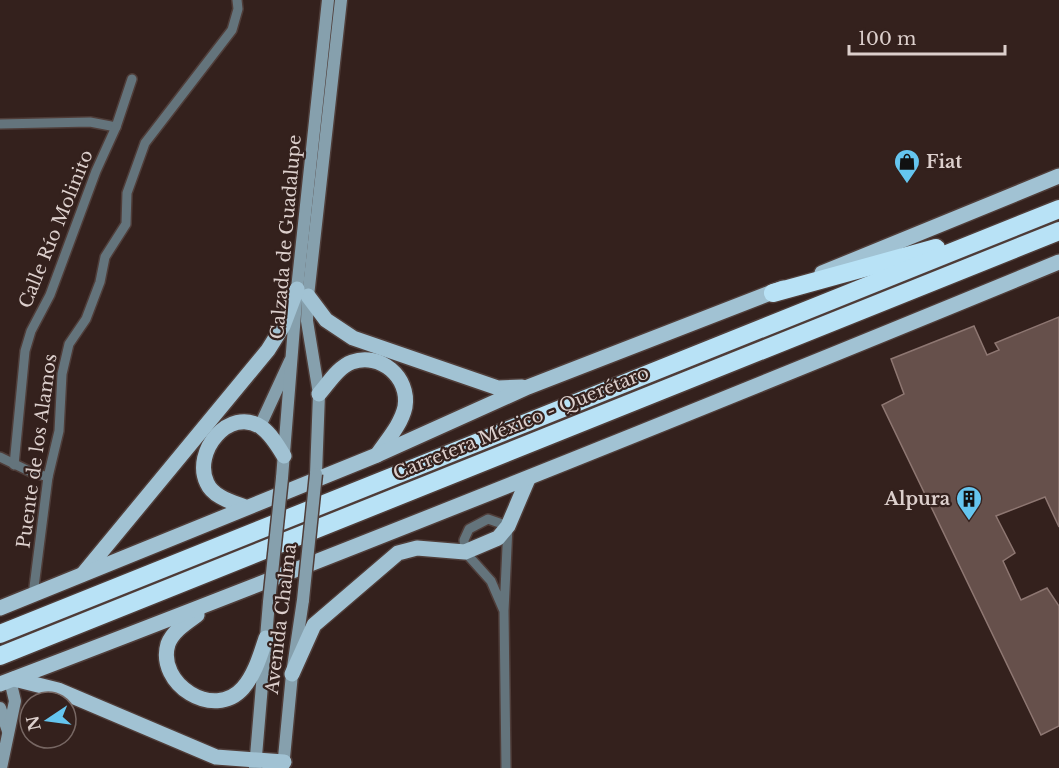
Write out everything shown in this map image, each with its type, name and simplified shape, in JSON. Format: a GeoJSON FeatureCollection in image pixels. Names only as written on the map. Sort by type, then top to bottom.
{"type":"FeatureCollection","features":[{"type":"Feature","properties":{"kind":"highway","name":"Carretera México - Querétaro"},"geometry":{"type":"LineString","coordinates":[[0,634],[1059,209]]}},
{"type":"Feature","properties":{"kind":"highway"},"geometry":{"type":"LineString","coordinates":[[773,292],[1019,225]]}},
{"type":"Feature","properties":{"kind":"highway","name":"Carretera México - Querétaro"},"geometry":{"type":"LineString","coordinates":[[0,656],[1059,231]]}},
{"type":"Feature","properties":{"kind":"main road","name":"Calzada de Guadalupe"},"geometry":{"type":"LineString","coordinates":[[316,474],[319,394],[302,292],[328,0]]}},
{"type":"Feature","properties":{"kind":"main road","name":"Calzada de Guadalupe"},"geometry":{"type":"LineString","coordinates":[[282,478],[294,352],[341,0]]}},
{"type":"Feature","properties":{"kind":"main road"},"geometry":{"type":"LineString","coordinates":[[0,609],[377,455],[528,387],[773,292],[1059,176]]}},
{"type":"Feature","properties":{"kind":"main road"},"geometry":{"type":"LineString","coordinates":[[8,681],[214,603],[528,478],[1059,262]]}},
{"type":"Feature","properties":{"kind":"main road"},"geometry":{"type":"LineString","coordinates":[[82,574],[268,350],[302,292],[326,320],[353,338],[498,388],[528,387]]}},
{"type":"Feature","properties":{"kind":"main road"},"geometry":{"type":"LineString","coordinates":[[260,426],[294,352]]}},
{"type":"Feature","properties":{"kind":"main road"},"geometry":{"type":"LineString","coordinates":[[319,394],[340,369],[350,362],[375,360],[393,371],[404,391],[405,406],[399,423],[377,455]]}},
{"type":"Feature","properties":{"kind":"main road"},"geometry":{"type":"LineString","coordinates":[[245,507],[220,496],[207,484],[203,462],[210,442],[225,427],[244,421],[260,426],[275,440],[284,456]]}},
{"type":"Feature","properties":{"kind":"main road","name":"Avenida Chalma"},"geometry":{"type":"LineString","coordinates":[[284,765],[292,674],[303,600],[316,474]]}},
{"type":"Feature","properties":{"kind":"main road","name":"Avenida Chalma"},"geometry":{"type":"LineString","coordinates":[[255,763],[282,478]]}},
{"type":"Feature","properties":{"kind":"main road"},"geometry":{"type":"LineString","coordinates":[[292,674],[315,625],[398,553],[417,548],[465,552],[498,538],[508,526],[528,478]]}},
{"type":"Feature","properties":{"kind":"main road"},"geometry":{"type":"LineString","coordinates":[[214,603],[178,629],[169,643],[166,658],[171,673],[182,688],[196,697],[211,702],[241,690],[252,676],[266,638]]}},
{"type":"Feature","properties":{"kind":"main road"},"geometry":{"type":"LineString","coordinates":[[1,768],[15,701],[8,681]]}},
{"type":"Feature","properties":{"kind":"main road"},"geometry":{"type":"LineString","coordinates":[[8,681],[58,690],[216,757],[284,765]]}},
{"type":"Feature","properties":{"kind":"main road"},"geometry":{"type":"LineString","coordinates":[[0,708],[8,731]]}},
{"type":"Feature","properties":{"kind":"street","name":"Puente de los Alamos"},"geometry":{"type":"LineString","coordinates":[[33,595],[48,477],[59,431],[62,374],[69,344],[86,319],[100,282],[105,257],[126,224],[127,193],[144,143],[232,30],[238,9],[237,0]]}},
{"type":"Feature","properties":{"kind":"street","name":"Calle Río Molinito"},"geometry":{"type":"LineString","coordinates":[[14,465],[25,351],[31,331],[50,295],[96,171],[116,127],[132,79]]}},
{"type":"Feature","properties":{"kind":"street"},"geometry":{"type":"LineString","coordinates":[[0,124],[90,122],[116,127]]}},
{"type":"Feature","properties":{"kind":"street"},"geometry":{"type":"LineString","coordinates":[[0,457],[14,465],[48,477]]}},
{"type":"Feature","properties":{"kind":"street"},"geometry":{"type":"LineString","coordinates":[[504,611],[491,581],[465,552],[464,540],[469,529],[488,519],[508,526],[504,611],[506,768]]}},
{"type":"Feature","properties":{"kind":"building","name":"Alpura"},"geometry":{"type":"Polygon","coordinates":[[[1059,317],[1059,527],[1045,497],[996,516],[1015,553],[1003,561],[1021,600],[1047,588],[1059,606],[1059,726],[1041,735],[882,405],[904,394],[891,359],[974,326],[987,355],[999,350],[995,343],[1059,317]]]}},
{"type":"Feature","properties":{"kind":"place","name":"Fiat"},"geometry":{"type":"Point","coordinates":[907,185]}},
{"type":"Feature","properties":{"kind":"place","name":"Alpura"},"geometry":{"type":"Point","coordinates":[969,522]}}]}
